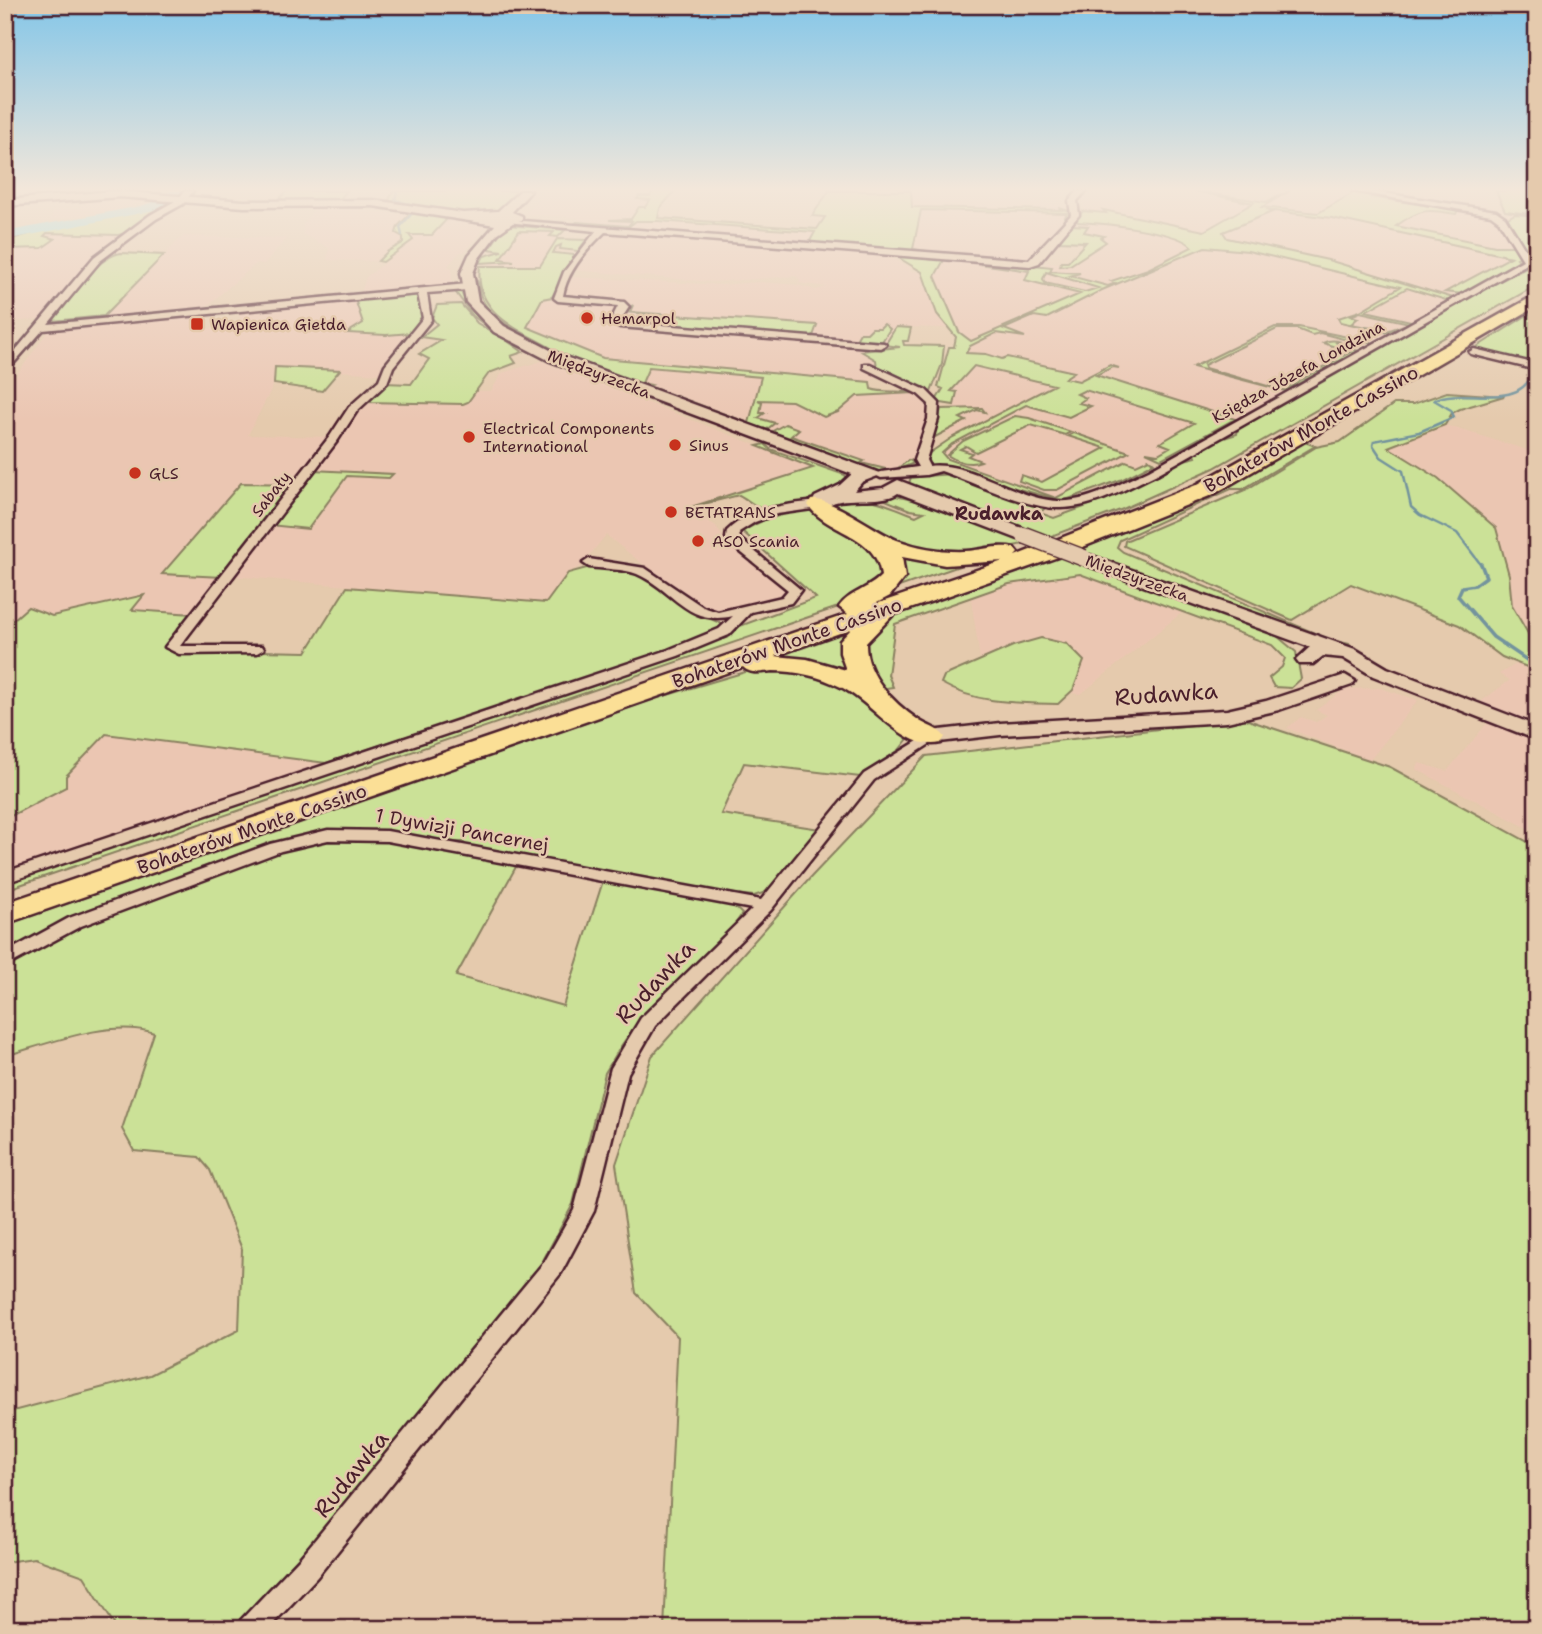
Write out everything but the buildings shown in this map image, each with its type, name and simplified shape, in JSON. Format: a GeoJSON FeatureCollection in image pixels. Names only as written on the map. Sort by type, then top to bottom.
{"type":"FeatureCollection","features":[{"type":"Feature","properties":{"kind":"highway","name":"Bohaterów Monte Cassino"},"geometry":{"type":"LineString","coordinates":[[5,901],[820,622],[1144,507],[1229,467],[1537,290]]}},
{"type":"Feature","properties":{"kind":"highway","name":"Bohaterów Monte Cassino"},"geometry":{"type":"LineString","coordinates":[[5,914],[1101,534],[1204,490],[1537,299]]}},
{"type":"Feature","properties":{"kind":"highway"},"geometry":{"type":"LineString","coordinates":[[820,622],[881,591],[893,577],[891,558],[868,536],[821,502]]}},
{"type":"Feature","properties":{"kind":"highway"},"geometry":{"type":"LineString","coordinates":[[868,536],[915,555],[945,559],[989,556],[1054,541]]}},
{"type":"Feature","properties":{"kind":"highway"},"geometry":{"type":"LineString","coordinates":[[907,602],[866,626],[851,647],[855,667],[884,702],[915,732],[931,737]]}},
{"type":"Feature","properties":{"kind":"highway"},"geometry":{"type":"LineString","coordinates":[[666,685],[751,666],[795,664],[846,677],[884,702]]}},
{"type":"Feature","properties":{"kind":"main road"},"geometry":{"type":"LineString","coordinates":[[467,287],[470,267]]}},
{"type":"Feature","properties":{"kind":"main road","name":"Międzyrzecka"},"geometry":{"type":"LineString","coordinates":[[467,287],[470,298],[482,314],[523,344],[810,455],[864,481],[894,487],[1356,656],[1355,675]]}},
{"type":"Feature","properties":{"kind":"main road"},"geometry":{"type":"LineString","coordinates":[[821,502],[864,481],[894,487]]}},
{"type":"Feature","properties":{"kind":"main road","name":"Międzyrzecka"},"geometry":{"type":"LineString","coordinates":[[1255,621],[1300,647],[1307,663]]}},
{"type":"Feature","properties":{"kind":"main road"},"geometry":{"type":"LineString","coordinates":[[1339,651],[1318,651],[1307,663],[1324,677],[1355,675],[1448,698],[1537,734]]}},
{"type":"Feature","properties":{"kind":"main road","name":"Rudawka"},"geometry":{"type":"LineString","coordinates":[[1286,701],[1307,683],[1311,674],[1307,663]]}},
{"type":"Feature","properties":{"kind":"main road","name":"Rudawka"},"geometry":{"type":"LineString","coordinates":[[931,737],[1000,729],[1215,718],[1261,709],[1355,675]]}},
{"type":"Feature","properties":{"kind":"street"},"geometry":{"type":"LineString","coordinates":[[5,370],[90,267]]}},
{"type":"Feature","properties":{"kind":"street"},"geometry":{"type":"LineString","coordinates":[[571,267],[558,298],[621,304],[624,307],[615,322],[622,325],[881,345]]}},
{"type":"Feature","properties":{"kind":"street","name":"Księdza Józefa Londzina"},"geometry":{"type":"LineString","coordinates":[[864,481],[925,470],[969,477],[1046,503],[1067,505],[1098,496],[1160,468],[1517,267]]}},
{"type":"Feature","properties":{"kind":"street"},"geometry":{"type":"LineString","coordinates":[[41,327],[467,287]]}},
{"type":"Feature","properties":{"kind":"street","name":"Sabały"},"geometry":{"type":"LineString","coordinates":[[257,649],[179,650],[172,647],[334,438],[353,408],[373,394],[387,375],[388,367],[428,318],[422,291]]}},
{"type":"Feature","properties":{"kind":"street"},"geometry":{"type":"LineString","coordinates":[[1474,352],[1537,367]]}},
{"type":"Feature","properties":{"kind":"street"},"geometry":{"type":"LineString","coordinates":[[867,366],[922,392],[934,403],[933,419],[920,460],[925,470]]}},
{"type":"Feature","properties":{"kind":"street","name":"Księdza Józefa Londzina"},"geometry":{"type":"LineString","coordinates":[[894,487],[903,477],[925,470]]}},
{"type":"Feature","properties":{"kind":"street"},"geometry":{"type":"LineString","coordinates":[[589,563],[641,571],[710,615],[745,612],[786,600],[795,590],[736,542],[732,538],[733,531],[757,519],[821,502]]}},
{"type":"Feature","properties":{"kind":"street"},"geometry":{"type":"LineString","coordinates":[[5,878],[673,653],[724,632],[745,612]]}},
{"type":"Feature","properties":{"kind":"street","name":"Rudawka"},"geometry":{"type":"LineString","coordinates":[[250,1629],[308,1568],[554,1267],[584,1211],[613,1089],[625,1055],[648,1022],[765,906],[869,778],[931,737]]}},
{"type":"Feature","properties":{"kind":"street","name":"1 Dywizji Pancernej"},"geometry":{"type":"LineString","coordinates":[[5,961],[75,922],[276,847],[328,835],[387,836],[765,906]]}},
{"type":"Feature","properties":{"kind":"shaded area"},"geometry":{"type":"Polygon","coordinates":[[[5,267],[83,267],[39,319],[5,323],[5,267]]]}},
{"type":"Feature","properties":{"kind":"shaded area"},"geometry":{"type":"Polygon","coordinates":[[[152,267],[252,267],[207,306],[104,316],[152,267]]]}},
{"type":"Feature","properties":{"kind":"shaded area"},"geometry":{"type":"Polygon","coordinates":[[[379,267],[452,268],[452,283],[361,293],[366,277],[379,267]]]}},
{"type":"Feature","properties":{"kind":"shaded area"},"geometry":{"type":"Polygon","coordinates":[[[575,267],[910,267],[911,271],[922,272],[937,314],[947,328],[899,327],[892,344],[629,324],[620,321],[631,303],[561,295],[571,277],[722,285],[759,282],[797,285],[816,290],[826,287],[798,283],[800,280],[796,276],[712,282],[573,270],[575,267]]]}},
{"type":"Feature","properties":{"kind":"shaded area"},"geometry":{"type":"Polygon","coordinates":[[[936,267],[1500,267],[1447,296],[1453,298],[1371,343],[1351,341],[1341,347],[1358,351],[1235,419],[1086,377],[1079,381],[959,355],[964,344],[935,276],[936,267]]]}},
{"type":"Feature","properties":{"kind":"shaded area"},"geometry":{"type":"Polygon","coordinates":[[[355,299],[363,323],[348,333],[411,333],[384,367],[383,374],[275,367],[274,384],[248,435],[333,437],[295,484],[241,483],[163,574],[217,577],[188,613],[131,610],[142,595],[52,616],[28,607],[5,627],[5,391],[49,330],[193,314],[197,330],[244,324],[236,310],[355,299]]]}},
{"type":"Feature","properties":{"kind":"shaded area"},"geometry":{"type":"Polygon","coordinates":[[[542,299],[617,307],[608,321],[610,325],[890,347],[879,373],[870,382],[603,358],[527,327],[542,299]]]}},
{"type":"Feature","properties":{"kind":"shaded area"},"geometry":{"type":"Polygon","coordinates":[[[542,361],[814,468],[689,509],[716,526],[726,543],[786,587],[788,590],[785,596],[712,614],[668,584],[606,535],[580,567],[568,573],[546,603],[232,576],[269,525],[308,529],[347,476],[389,478],[392,475],[312,470],[367,402],[463,404],[476,391],[491,391],[502,373],[542,361]]]}},
{"type":"Feature","properties":{"kind":"shaded area"},"geometry":{"type":"Polygon","coordinates":[[[974,366],[1055,385],[1059,382],[1204,426],[1154,457],[1060,501],[928,454],[953,437],[944,432],[953,412],[957,393],[951,391],[974,366]]]}},
{"type":"Feature","properties":{"kind":"shaded area"},"geometry":{"type":"Polygon","coordinates":[[[649,367],[762,377],[756,399],[792,401],[824,417],[838,412],[857,396],[914,393],[930,409],[914,455],[904,467],[894,471],[877,470],[642,383],[649,367]]]}},
{"type":"Feature","properties":{"kind":"shaded area"},"geometry":{"type":"Polygon","coordinates":[[[1445,425],[1537,453],[1537,649],[1512,606],[1509,575],[1387,447],[1445,425]]]}},
{"type":"Feature","properties":{"kind":"shaded area"},"geometry":{"type":"Polygon","coordinates":[[[1080,574],[1185,610],[1081,694],[984,686],[971,598],[1009,584],[1080,574]]]}},
{"type":"Feature","properties":{"kind":"shaded area"},"geometry":{"type":"Polygon","coordinates":[[[1518,663],[1537,671],[1537,726],[1479,703],[1510,680],[1499,674],[1518,663]]]}},
{"type":"Feature","properties":{"kind":"shaded area"},"geometry":{"type":"Polygon","coordinates":[[[1380,688],[1418,700],[1370,760],[1287,728],[1301,717],[1316,722],[1327,715],[1316,710],[1345,689],[1380,688]]]}},
{"type":"Feature","properties":{"kind":"shaded area"},"geometry":{"type":"Polygon","coordinates":[[[1489,721],[1537,741],[1537,833],[1416,769],[1419,763],[1447,771],[1489,721]]]}},
{"type":"Feature","properties":{"kind":"shaded area"},"geometry":{"type":"Polygon","coordinates":[[[106,734],[326,763],[5,871],[5,819],[65,787],[66,776],[106,734]]]}},
{"type":"Feature","properties":{"kind":"green space"},"geometry":{"type":"Polygon","coordinates":[[[96,267],[152,267],[104,316],[53,321],[75,292],[96,267]]]}},
{"type":"Feature","properties":{"kind":"green space"},"geometry":{"type":"Polygon","coordinates":[[[480,267],[568,267],[552,297],[542,299],[527,327],[603,358],[870,382],[871,389],[877,391],[913,393],[857,396],[838,412],[824,417],[792,401],[758,400],[762,402],[760,413],[765,413],[758,418],[775,423],[766,430],[654,388],[749,423],[761,377],[649,367],[642,383],[651,385],[645,387],[549,350],[514,332],[485,305],[477,280],[484,297],[480,284],[480,267]],[[494,312],[508,326],[520,334],[559,353],[518,330],[494,312]]]}},
{"type":"Feature","properties":{"kind":"green space"},"geometry":{"type":"Polygon","coordinates":[[[914,267],[940,267],[935,276],[959,332],[971,341],[1080,294],[1025,280],[1029,271],[1003,267],[1052,267],[1050,271],[1080,273],[1070,276],[1108,286],[1116,283],[1111,281],[1156,267],[1102,290],[1047,318],[1034,316],[1004,329],[1025,337],[996,333],[970,346],[966,353],[986,354],[1002,359],[1007,357],[1074,372],[1065,378],[1079,381],[1110,365],[1119,368],[1113,367],[1096,375],[1235,419],[1161,459],[1146,452],[1158,454],[1170,447],[1160,443],[1194,423],[1085,390],[1077,394],[1086,398],[1079,403],[1091,406],[1069,417],[1026,405],[952,444],[942,453],[947,459],[1056,498],[1126,461],[1136,465],[1149,459],[1154,463],[1123,479],[1063,501],[928,464],[928,454],[953,437],[1054,385],[974,366],[951,391],[957,392],[954,405],[935,402],[943,389],[938,387],[949,347],[954,347],[956,337],[937,314],[922,272],[914,267]],[[1046,272],[1043,279],[1045,283],[1085,292],[1098,288],[1046,272]]]}},
{"type":"Feature","properties":{"kind":"green space"},"geometry":{"type":"Polygon","coordinates":[[[1317,267],[1352,267],[1453,298],[1449,301],[1407,288],[1366,311],[1411,321],[1409,323],[1360,312],[1351,316],[1358,318],[1351,324],[1387,331],[1404,325],[1389,333],[1340,322],[1338,318],[1360,311],[1400,287],[1317,267]]]}},
{"type":"Feature","properties":{"kind":"green space"},"geometry":{"type":"Polygon","coordinates":[[[1492,267],[1511,267],[1463,294],[1445,292],[1492,267]]]}},
{"type":"Feature","properties":{"kind":"green space"},"geometry":{"type":"Polygon","coordinates":[[[1528,267],[1537,267],[1537,285],[1214,468],[1123,509],[1046,538],[908,487],[911,477],[953,474],[1046,507],[1040,513],[1054,518],[1095,503],[1180,461],[1196,457],[1194,452],[1214,441],[1237,434],[1238,428],[1246,421],[1465,298],[1528,267]]]}},
{"type":"Feature","properties":{"kind":"green space"},"geometry":{"type":"Polygon","coordinates":[[[454,290],[461,292],[468,306],[486,324],[537,355],[506,340],[523,352],[511,356],[516,363],[489,373],[468,402],[463,404],[367,402],[384,383],[411,384],[429,359],[419,354],[442,340],[421,337],[437,324],[432,318],[437,305],[461,304],[477,323],[504,339],[473,316],[454,290]]]}},
{"type":"Feature","properties":{"kind":"green space"},"geometry":{"type":"Polygon","coordinates":[[[418,295],[423,314],[411,333],[347,333],[363,323],[355,299],[418,295]]]}},
{"type":"Feature","properties":{"kind":"green space"},"geometry":{"type":"Polygon","coordinates":[[[633,305],[630,312],[817,325],[813,336],[856,340],[860,333],[867,333],[884,324],[890,329],[881,343],[629,324],[619,321],[624,314],[622,321],[650,325],[658,315],[624,312],[633,305]]]}},
{"type":"Feature","properties":{"kind":"green space"},"geometry":{"type":"Polygon","coordinates":[[[1537,309],[1537,366],[1472,350],[1537,309]]]}},
{"type":"Feature","properties":{"kind":"green space"},"geometry":{"type":"Polygon","coordinates":[[[896,327],[911,328],[908,341],[903,341],[904,345],[944,346],[942,364],[931,392],[877,368],[876,360],[861,351],[900,347],[885,345],[896,327]]]}},
{"type":"Feature","properties":{"kind":"green space"},"geometry":{"type":"Polygon","coordinates":[[[1275,327],[1299,327],[1372,342],[1351,341],[1320,333],[1312,335],[1297,329],[1277,329],[1204,365],[1205,368],[1282,390],[1336,360],[1332,358],[1351,352],[1323,343],[1339,341],[1341,342],[1335,342],[1358,351],[1285,391],[1193,367],[1275,327]]]}},
{"type":"Feature","properties":{"kind":"green space"},"geometry":{"type":"Polygon","coordinates":[[[275,367],[340,370],[322,391],[274,384],[275,367]]]}},
{"type":"Feature","properties":{"kind":"green space"},"geometry":{"type":"Polygon","coordinates":[[[1447,392],[1504,396],[1460,409],[1452,413],[1445,425],[1388,447],[1438,478],[1496,528],[1509,575],[1512,606],[1537,649],[1537,671],[1502,657],[1459,625],[1351,584],[1292,620],[1124,546],[1125,541],[1247,489],[1316,447],[1340,442],[1394,404],[1413,404],[1447,392]]]}},
{"type":"Feature","properties":{"kind":"green space"},"geometry":{"type":"Polygon","coordinates":[[[982,408],[985,412],[977,410],[960,418],[966,421],[933,438],[941,409],[982,408]]]}},
{"type":"Feature","properties":{"kind":"green space"},"geometry":{"type":"Polygon","coordinates":[[[1015,416],[1071,432],[1065,435],[1031,425],[976,452],[966,446],[960,449],[972,453],[968,456],[981,461],[964,462],[947,455],[963,441],[1015,416]]]}},
{"type":"Feature","properties":{"kind":"green space"},"geometry":{"type":"Polygon","coordinates":[[[785,424],[799,429],[791,436],[864,461],[861,463],[894,471],[876,471],[771,432],[785,424]]]}},
{"type":"Feature","properties":{"kind":"green space"},"geometry":{"type":"Polygon","coordinates":[[[1074,433],[1129,452],[1057,490],[1044,490],[1019,481],[1021,475],[1042,482],[1105,448],[1068,436],[1074,433]]]}},
{"type":"Feature","properties":{"kind":"green space"},"geometry":{"type":"Polygon","coordinates":[[[1305,442],[1315,446],[1243,489],[1231,489],[1120,540],[1117,547],[1123,552],[1331,640],[1349,644],[1352,649],[1078,550],[1179,509],[1305,442]]]}},
{"type":"Feature","properties":{"kind":"green space"},"geometry":{"type":"Polygon","coordinates":[[[765,444],[770,449],[845,475],[848,480],[822,496],[776,510],[764,510],[739,495],[688,508],[813,468],[757,446],[765,444]]]}},
{"type":"Feature","properties":{"kind":"green space"},"geometry":{"type":"Polygon","coordinates":[[[909,460],[914,463],[894,471],[909,460]]]}},
{"type":"Feature","properties":{"kind":"green space"},"geometry":{"type":"Polygon","coordinates":[[[312,470],[393,474],[389,478],[347,476],[308,529],[269,525],[312,470]]]}},
{"type":"Feature","properties":{"kind":"green space"},"geometry":{"type":"Polygon","coordinates":[[[241,483],[295,484],[223,577],[162,574],[241,483]]]}},
{"type":"Feature","properties":{"kind":"green space"},"geometry":{"type":"Polygon","coordinates":[[[892,495],[932,505],[1032,542],[974,555],[904,548],[831,505],[839,500],[860,498],[916,516],[924,512],[910,510],[878,497],[892,495]]]}},
{"type":"Feature","properties":{"kind":"green space"},"geometry":{"type":"Polygon","coordinates":[[[799,510],[826,515],[850,530],[889,570],[850,603],[5,890],[5,881],[677,655],[715,641],[740,626],[816,598],[742,531],[764,520],[799,510]]]}},
{"type":"Feature","properties":{"kind":"green space"},"geometry":{"type":"Polygon","coordinates":[[[891,549],[968,563],[899,587],[903,566],[891,549]]]}},
{"type":"Feature","properties":{"kind":"green space"},"geometry":{"type":"Polygon","coordinates":[[[1065,555],[1277,636],[1296,652],[1301,679],[1291,688],[1274,687],[1269,678],[1282,667],[1285,658],[1272,645],[1080,574],[1009,584],[895,624],[888,675],[893,687],[880,689],[857,645],[885,619],[1065,555]]]}},
{"type":"Feature","properties":{"kind":"green space"},"geometry":{"type":"Polygon","coordinates":[[[594,566],[636,573],[660,586],[694,612],[727,626],[709,637],[326,763],[106,734],[66,776],[66,787],[5,819],[5,627],[28,607],[52,616],[144,595],[132,610],[193,614],[169,649],[306,652],[347,587],[546,603],[568,573],[594,566]]]}},
{"type":"Feature","properties":{"kind":"green space"},"geometry":{"type":"Polygon","coordinates":[[[854,628],[853,674],[761,660],[854,628]]]}},
{"type":"Feature","properties":{"kind":"green space"},"geometry":{"type":"Polygon","coordinates":[[[1041,638],[1067,644],[1084,661],[1073,690],[1058,704],[983,699],[941,683],[944,676],[1013,646],[1041,638]]]}},
{"type":"Feature","properties":{"kind":"green space"},"geometry":{"type":"Polygon","coordinates":[[[759,668],[832,675],[907,734],[907,740],[899,750],[860,777],[744,763],[721,814],[820,829],[769,891],[754,896],[716,892],[466,846],[463,842],[442,842],[352,829],[314,833],[275,844],[5,956],[5,925],[657,698],[759,668]]]}},
{"type":"Feature","properties":{"kind":"green space"},"geometry":{"type":"Polygon","coordinates":[[[1245,719],[1390,767],[1537,847],[1537,1629],[664,1629],[678,1337],[636,1293],[616,1164],[652,1056],[812,876],[926,756],[1245,719]]]}},
{"type":"Feature","properties":{"kind":"green space"},"geometry":{"type":"Polygon","coordinates":[[[330,839],[381,840],[517,865],[456,976],[563,1006],[603,881],[733,905],[742,914],[728,934],[642,1016],[621,1046],[605,1073],[573,1204],[540,1266],[367,1482],[233,1629],[117,1629],[84,1576],[34,1558],[5,1562],[5,1413],[150,1375],[239,1330],[242,1249],[210,1170],[199,1157],[134,1151],[122,1129],[154,1033],[119,1029],[79,1034],[5,1056],[5,970],[17,960],[86,923],[265,856],[330,839]]]}},
{"type":"Feature","properties":{"kind":"waterway","name":"Rudawka"},"geometry":{"type":"LineString","coordinates":[[1482,565],[1457,533],[1420,515],[1411,507],[1403,471],[1381,457],[1373,445],[1374,441],[1419,432],[1454,417],[1451,410],[1434,400],[1446,396],[1488,396],[1514,392],[1524,386],[1532,375],[1525,365]]}},
{"type":"Feature","properties":{"kind":"waterway","name":"Rudawka"},"geometry":{"type":"LineString","coordinates":[[1482,565],[1486,577],[1475,585],[1462,587],[1458,596],[1493,637],[1537,667]]}},
{"type":"Feature","properties":{"kind":"place","name":"Hemarpol"},"geometry":{"type":"Point","coordinates":[587,318]}},
{"type":"Feature","properties":{"kind":"place","name":"Wapienica Giełda"},"geometry":{"type":"Point","coordinates":[197,324]}},
{"type":"Feature","properties":{"kind":"place","name":"Electrical Components International"},"geometry":{"type":"Point","coordinates":[469,437]}},
{"type":"Feature","properties":{"kind":"place","name":"Sinus"},"geometry":{"type":"Point","coordinates":[675,445]}},
{"type":"Feature","properties":{"kind":"place","name":"GLS"},"geometry":{"type":"Point","coordinates":[135,473]}},
{"type":"Feature","properties":{"kind":"place","name":"BETATRANS"},"geometry":{"type":"Point","coordinates":[671,512]}},
{"type":"Feature","properties":{"kind":"place","name":"ASO Scania"},"geometry":{"type":"Point","coordinates":[698,541]}},
{"type":"Feature","properties":{"kind":"district","name":"Rudawka"},"geometry":{"type":"Point","coordinates":[999,514]}}]}
